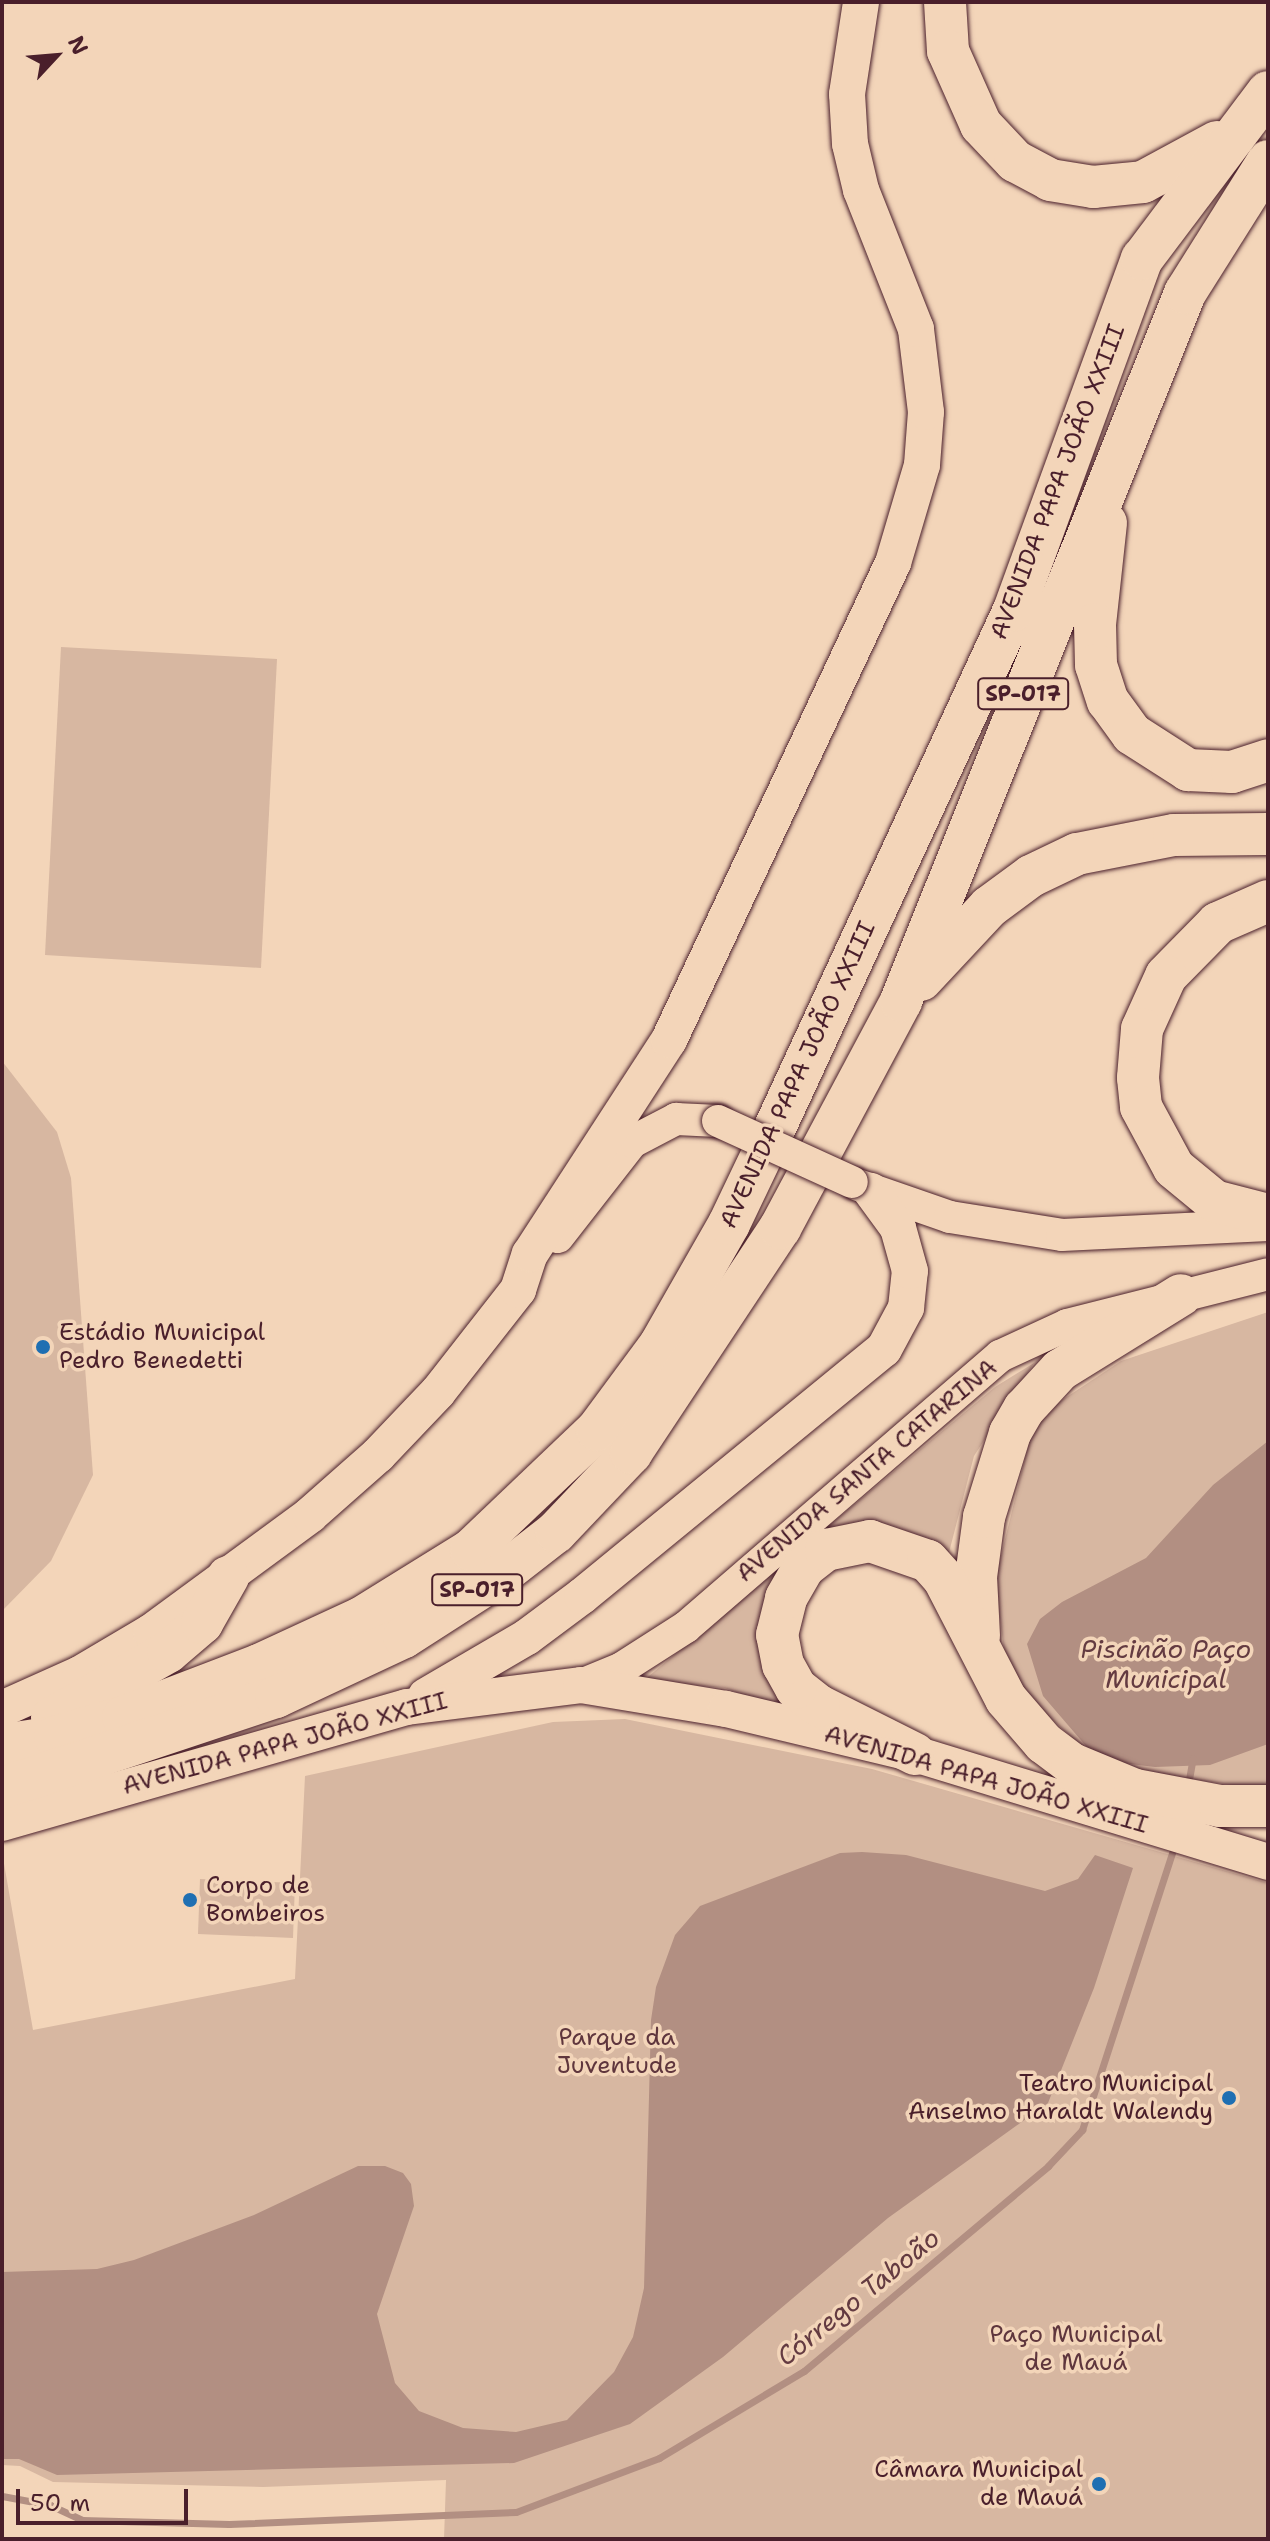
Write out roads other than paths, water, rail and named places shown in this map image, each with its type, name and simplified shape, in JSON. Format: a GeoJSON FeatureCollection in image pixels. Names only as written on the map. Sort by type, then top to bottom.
{"type":"FeatureCollection","features":[{"type":"Feature","properties":{"kind":"highway"},"geometry":{"type":"LineString","coordinates":[[945,2],[948,51],[981,125],[1015,161],[1050,180],[1093,187],[1143,182],[1232,133]]}},
{"type":"Feature","properties":{"kind":"highway","name":"AVENIDA PAPA JOÃO XXIII"},"geometry":{"type":"LineString","coordinates":[[2,1744],[55,1737],[123,1717],[259,1665],[361,1618],[471,1550],[597,1430],[660,1345],[729,1224],[1014,610],[1142,259],[1232,133],[1268,92]]}},
{"type":"Feature","properties":{"kind":"highway","name":"AVENIDA PAPA JOÃO XXIII"},"geometry":{"type":"LineString","coordinates":[[20,1782],[290,1690],[404,1637],[502,1574],[556,1532],[631,1453],[682,1381],[780,1228],[901,1001],[1185,293],[1268,161]]}},
{"type":"Feature","properties":{"kind":"highway"},"geometry":{"type":"LineString","coordinates":[[1113,468],[1095,624],[1096,665],[1108,701],[1132,734],[1188,770],[1232,772],[1268,760]]}},
{"type":"Feature","properties":{"kind":"highway"},"geometry":{"type":"LineString","coordinates":[[901,1001],[989,907],[1031,876],[1077,854],[1174,835],[1268,834]]}},
{"type":"Feature","properties":{"kind":"highway"},"geometry":{"type":"LineString","coordinates":[[1268,901],[1218,923],[1166,976],[1142,1029],[1138,1078],[1149,1127],[1174,1168],[1214,1201],[1268,1215]]}},
{"type":"Feature","properties":{"kind":"highway"},"geometry":{"type":"LineString","coordinates":[[980,1649],[978,1562],[984,1517],[1010,1433],[1024,1409],[1060,1370],[1181,1295]]}},
{"type":"Feature","properties":{"kind":"highway"},"geometry":{"type":"LineString","coordinates":[[915,1754],[819,1706],[796,1688],[783,1665],[777,1635],[786,1598],[804,1567],[826,1550],[849,1542],[870,1541],[912,1553],[944,1579],[1006,1699],[1044,1743],[1128,1804],[1268,1806]]}},
{"type":"Feature","properties":{"kind":"highway"},"geometry":{"type":"LineString","coordinates":[[2,1744],[95,1697],[168,1652],[202,1623],[228,1577]]}},
{"type":"Feature","properties":{"kind":"main road"},"geometry":{"type":"LineString","coordinates":[[518,1290],[530,1254],[669,1040],[766,843],[914,506],[926,412],[916,329],[861,190],[850,144],[847,94],[861,2]]}},
{"type":"Feature","properties":{"kind":"main road"},"geometry":{"type":"LineString","coordinates":[[2,1709],[80,1674],[228,1577],[378,1455],[438,1392],[632,1142],[676,1119],[718,1121],[862,1186],[950,1217],[1062,1235],[1268,1225]]}},
{"type":"Feature","properties":{"kind":"main road"},"geometry":{"type":"LineString","coordinates":[[407,1707],[538,1629],[884,1349],[906,1308],[910,1271],[894,1221],[862,1186]]}},
{"type":"Feature","properties":{"kind":"main road","name":"AVENIDA SANTA CATARINA"},"geometry":{"type":"LineString","coordinates":[[581,1685],[622,1668],[686,1627],[1000,1356],[1067,1325],[1268,1274]]}},
{"type":"Feature","properties":{"kind":"main road","name":"AVENIDA PAPA JOÃO XXIII"},"geometry":{"type":"LineString","coordinates":[[2,1823],[407,1707],[581,1685],[726,1709],[1128,1804],[1226,1850],[1268,1862]]}},
{"type":"Feature","properties":{"kind":"water","name":"Piscinão Paço Municipal"},"geometry":{"type":"Polygon","coordinates":[[[1268,1441],[1268,1744],[1210,1765],[1155,1767],[1098,1760],[1043,1696],[1027,1644],[1040,1619],[1062,1602],[1146,1558],[1213,1485],[1268,1441]]]}},
{"type":"Feature","properties":{"kind":"water"},"geometry":{"type":"Polygon","coordinates":[[[840,1853],[906,1855],[1045,1891],[1078,1879],[1095,1855],[1133,1868],[1094,1988],[1048,2103],[888,2218],[723,2357],[630,2424],[514,2463],[57,2475],[19,2459],[2,2459],[2,2272],[97,2269],[134,2260],[254,2215],[358,2166],[385,2166],[403,2173],[411,2184],[414,2206],[377,2314],[395,2383],[419,2411],[463,2428],[516,2432],[567,2420],[614,2372],[633,2337],[644,2288],[651,2020],[656,1987],[675,1935],[700,1906],[840,1853]]]}},
{"type":"Feature","properties":{"kind":"waterway","name":"Córrego Taboão"},"geometry":{"type":"LineString","coordinates":[[1188,1785],[1193,1758]]}},
{"type":"Feature","properties":{"kind":"waterway","name":"Córrego Taboão"},"geometry":{"type":"LineString","coordinates":[[2,2496],[50,2505],[82,2520],[229,2524],[516,2512],[659,2458],[804,2371],[1048,2166],[1082,2130],[1175,1844]]}},
{"type":"Feature","properties":{"kind":"place","name":"Estádio Municipal Pedro Benedetti"},"geometry":{"type":"Point","coordinates":[43,1347]}},
{"type":"Feature","properties":{"kind":"place","name":"Corpo de Bombeiros"},"geometry":{"type":"Point","coordinates":[190,1900]}},
{"type":"Feature","properties":{"kind":"place","name":"Teatro Municipal Anselmo Haraldt Walendy"},"geometry":{"type":"Point","coordinates":[1229,2098]}},
{"type":"Feature","properties":{"kind":"place","name":"Câmara Municipal de Mauá"},"geometry":{"type":"Point","coordinates":[1099,2484]}},
{"type":"Feature","properties":{"kind":"park label","name":"Parque da Juventude"},"geometry":{"type":"Point","coordinates":[617,2052]}},
{"type":"Feature","properties":{"kind":"park label","name":"Paço Municipal de Mauá"},"geometry":{"type":"Point","coordinates":[1076,2349]}}]}
